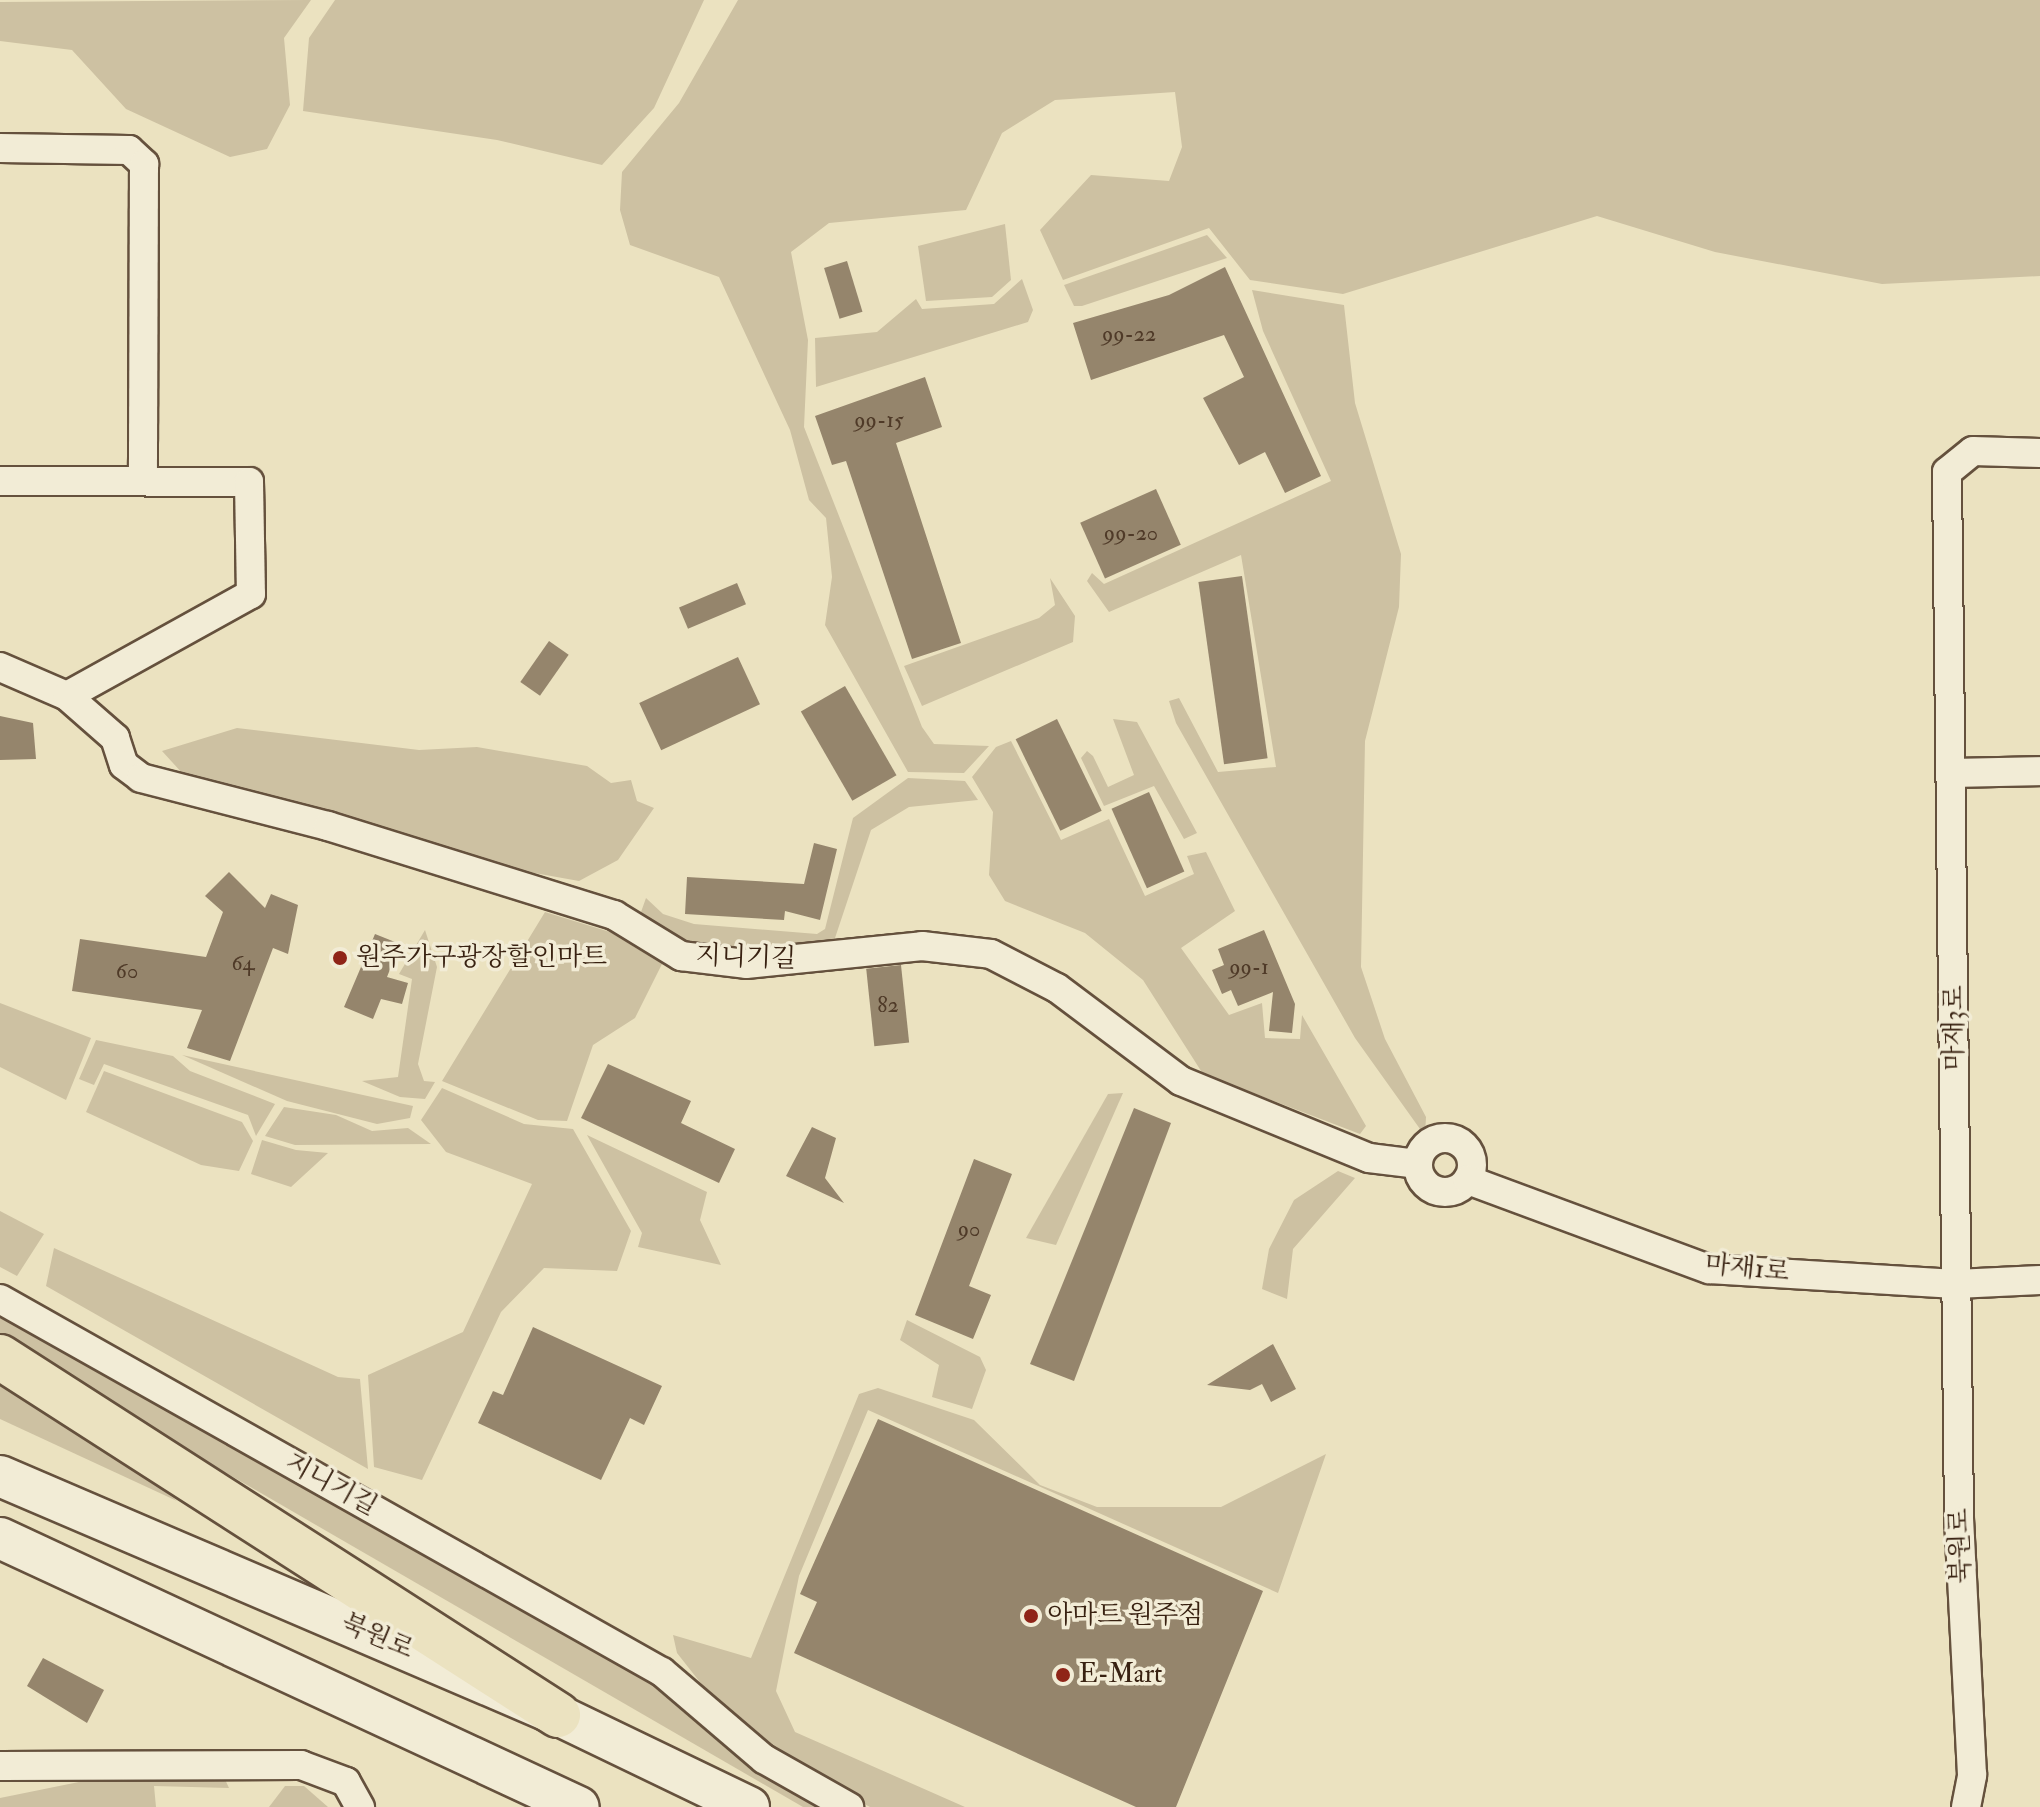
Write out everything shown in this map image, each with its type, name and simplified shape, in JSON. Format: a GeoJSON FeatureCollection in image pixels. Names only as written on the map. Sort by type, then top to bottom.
{"type":"FeatureCollection","features":[{"type":"Feature","properties":{"kind":"highway"},"geometry":{"type":"LineString","coordinates":[[0,1357],[558,1715]]}},
{"type":"Feature","properties":{"kind":"street"},"geometry":{"type":"LineString","coordinates":[[0,148],[129,150],[144,164],[143,481]]}},
{"type":"Feature","properties":{"kind":"street","name":"마재3로"},"geometry":{"type":"LineString","coordinates":[[1956,1284],[1954,773],[1947,472],[1973,451],[2040,453]]}},
{"type":"Feature","properties":{"kind":"street"},"geometry":{"type":"LineString","coordinates":[[0,481],[249,482],[251,594],[67,696]]}},
{"type":"Feature","properties":{"kind":"street","name":"지니기길"},"geometry":{"type":"LineString","coordinates":[[0,667],[67,696],[115,738],[124,765],[141,778],[328,826],[614,915],[681,956],[746,964],[922,946],[991,954],[1057,988],[1181,1081],[1369,1158],[1417,1164]]}},
{"type":"Feature","properties":{"kind":"street"},"geometry":{"type":"LineString","coordinates":[[1954,773],[2040,771]]}},
{"type":"Feature","properties":{"kind":"street"},"geometry":{"type":"LineString","coordinates":[[1457,1140],[1469,1153],[1468,1180],[1454,1191],[1436,1191],[1422,1181],[1417,1164],[1430,1141],[1457,1140]]}},
{"type":"Feature","properties":{"kind":"street","name":"마재1로"},"geometry":{"type":"LineString","coordinates":[[1468,1180],[1709,1269],[1956,1284],[2040,1280]]}},
{"type":"Feature","properties":{"kind":"street","name":"북원로"},"geometry":{"type":"LineString","coordinates":[[1956,1284],[1972,1775],[1966,1807]]}},
{"type":"Feature","properties":{"kind":"street","name":"지니기길"},"geometry":{"type":"LineString","coordinates":[[0,1299],[662,1672],[764,1759],[849,1807]]}},
{"type":"Feature","properties":{"kind":"street","name":"북원로"},"geometry":{"type":"LineString","coordinates":[[0,1476],[558,1715],[749,1807]]}},
{"type":"Feature","properties":{"kind":"street"},"geometry":{"type":"LineString","coordinates":[[0,1538],[579,1807]]}},
{"type":"Feature","properties":{"kind":"street"},"geometry":{"type":"LineString","coordinates":[[0,1766],[301,1765],[346,1782],[360,1807]]}},
{"type":"Feature","properties":{"kind":"shaded area"},"geometry":{"type":"Polygon","coordinates":[[[311,0],[284,38],[290,105],[267,149],[230,157],[126,109],[72,50],[0,41],[0,2],[311,0]]]}},
{"type":"Feature","properties":{"kind":"shaded area"},"geometry":{"type":"Polygon","coordinates":[[[335,0],[704,0],[654,108],[602,165],[497,140],[303,111],[309,38],[335,0]]]}},
{"type":"Feature","properties":{"kind":"shaded area"},"geometry":{"type":"Polygon","coordinates":[[[738,0],[2040,0],[2040,276],[1882,284],[1715,252],[1597,216],[1343,294],[1250,280],[1209,228],[1063,280],[1040,230],[1091,175],[1169,181],[1182,147],[1175,92],[1055,100],[1002,133],[966,210],[829,223],[791,252],[808,340],[804,427],[922,727],[934,744],[989,746],[964,773],[908,772],[825,625],[832,577],[826,518],[809,500],[790,430],[719,277],[630,245],[620,210],[622,172],[679,103],[738,0]]]}},
{"type":"Feature","properties":{"kind":"shaded area"},"geometry":{"type":"Polygon","coordinates":[[[1005,224],[1011,280],[992,297],[926,301],[918,246],[1005,224]]]}},
{"type":"Feature","properties":{"kind":"shaded area"},"geometry":{"type":"Polygon","coordinates":[[[1207,235],[1227,258],[1082,306],[1074,306],[1064,285],[1207,235]]]}},
{"type":"Feature","properties":{"kind":"shaded area"},"geometry":{"type":"Polygon","coordinates":[[[1022,279],[1033,310],[1028,322],[816,387],[815,338],[877,332],[916,299],[922,309],[994,304],[1022,279]]]}},
{"type":"Feature","properties":{"kind":"shaded area"},"geometry":{"type":"Polygon","coordinates":[[[1252,290],[1344,305],[1355,403],[1401,554],[1399,607],[1365,741],[1361,967],[1385,1039],[1426,1117],[1425,1136],[1355,1038],[1176,723],[1169,701],[1179,698],[1218,772],[1276,767],[1241,555],[1109,612],[1087,581],[1092,573],[1104,584],[1331,481],[1263,331],[1252,290]]]}},
{"type":"Feature","properties":{"kind":"shaded area"},"geometry":{"type":"Polygon","coordinates":[[[1050,578],[1075,616],[1073,642],[922,706],[904,666],[1039,618],[1055,605],[1050,578]]]}},
{"type":"Feature","properties":{"kind":"shaded area"},"geometry":{"type":"Polygon","coordinates":[[[1113,719],[1137,722],[1197,833],[1184,839],[1154,786],[1104,806],[1081,758],[1087,751],[1093,756],[1108,787],[1134,775],[1113,719]]]}},
{"type":"Feature","properties":{"kind":"shaded area"},"geometry":{"type":"Polygon","coordinates":[[[237,728],[419,750],[477,747],[587,766],[611,783],[631,780],[637,801],[654,808],[618,860],[579,881],[462,860],[400,833],[183,774],[162,751],[237,728]]]}},
{"type":"Feature","properties":{"kind":"shaded area"},"geometry":{"type":"Polygon","coordinates":[[[1011,741],[1061,840],[1109,819],[1145,896],[1194,874],[1187,856],[1206,852],[1235,911],[1181,948],[1229,1015],[1262,1003],[1265,1038],[1300,1039],[1302,1015],[1366,1126],[1360,1134],[1203,1074],[1143,980],[1085,933],[1005,901],[989,875],[993,812],[972,777],[996,747],[1011,741]]]}},
{"type":"Feature","properties":{"kind":"shaded area"},"geometry":{"type":"Polygon","coordinates":[[[908,778],[965,781],[978,800],[909,807],[871,830],[832,947],[810,956],[697,945],[648,923],[641,912],[646,898],[663,914],[694,924],[817,934],[825,929],[853,818],[908,778]]]}},
{"type":"Feature","properties":{"kind":"shaded area"},"geometry":{"type":"Polygon","coordinates":[[[545,912],[610,932],[662,964],[635,1018],[593,1045],[567,1121],[538,1120],[442,1081],[545,912]]]}},
{"type":"Feature","properties":{"kind":"shaded area"},"geometry":{"type":"Polygon","coordinates":[[[425,930],[437,967],[418,1064],[424,1081],[435,1082],[425,1099],[400,1097],[362,1081],[398,1077],[412,979],[399,974],[425,930]]]}},
{"type":"Feature","properties":{"kind":"shaded area"},"geometry":{"type":"Polygon","coordinates":[[[0,1003],[91,1038],[66,1100],[0,1067],[0,1003]]]}},
{"type":"Feature","properties":{"kind":"shaded area"},"geometry":{"type":"Polygon","coordinates":[[[96,1040],[173,1056],[190,1071],[275,1104],[256,1136],[248,1115],[104,1064],[94,1085],[79,1079],[96,1040]]]}},
{"type":"Feature","properties":{"kind":"shaded area"},"geometry":{"type":"Polygon","coordinates":[[[182,1055],[413,1106],[410,1118],[377,1124],[287,1101],[182,1055]]]}},
{"type":"Feature","properties":{"kind":"shaded area"},"geometry":{"type":"Polygon","coordinates":[[[104,1071],[242,1122],[253,1141],[239,1171],[201,1165],[86,1112],[104,1071]]]}},
{"type":"Feature","properties":{"kind":"shaded area"},"geometry":{"type":"Polygon","coordinates":[[[442,1088],[524,1124],[573,1129],[631,1231],[617,1271],[544,1268],[501,1312],[422,1480],[374,1467],[368,1375],[463,1332],[532,1184],[446,1152],[421,1120],[442,1088]]]}},
{"type":"Feature","properties":{"kind":"shaded area"},"geometry":{"type":"Polygon","coordinates":[[[1123,1093],[1056,1245],[1026,1238],[1108,1094],[1123,1093]]]}},
{"type":"Feature","properties":{"kind":"shaded area"},"geometry":{"type":"Polygon","coordinates":[[[284,1107],[336,1115],[372,1131],[408,1128],[431,1144],[295,1145],[265,1136],[284,1107]]]}},
{"type":"Feature","properties":{"kind":"shaded area"},"geometry":{"type":"Polygon","coordinates":[[[587,1135],[707,1192],[700,1220],[721,1265],[638,1247],[642,1233],[587,1135]]]}},
{"type":"Feature","properties":{"kind":"shaded area"},"geometry":{"type":"Polygon","coordinates":[[[262,1140],[296,1150],[328,1153],[291,1187],[251,1174],[262,1140]]]}},
{"type":"Feature","properties":{"kind":"shaded area"},"geometry":{"type":"Polygon","coordinates":[[[1338,1171],[1355,1178],[1293,1249],[1287,1299],[1262,1289],[1269,1249],[1294,1200],[1338,1171]]]}},
{"type":"Feature","properties":{"kind":"shaded area"},"geometry":{"type":"Polygon","coordinates":[[[0,1211],[44,1234],[17,1276],[0,1267],[0,1211]]]}},
{"type":"Feature","properties":{"kind":"shaded area"},"geometry":{"type":"Polygon","coordinates":[[[54,1248],[338,1377],[360,1379],[368,1469],[46,1286],[54,1248]]]}},
{"type":"Feature","properties":{"kind":"shaded area"},"geometry":{"type":"Polygon","coordinates":[[[0,1311],[651,1677],[830,1807],[803,1807],[114,1408],[0,1335],[0,1311]]]}},
{"type":"Feature","properties":{"kind":"shaded area"},"geometry":{"type":"Polygon","coordinates":[[[907,1320],[980,1357],[986,1370],[972,1409],[932,1397],[939,1365],[900,1340],[907,1320]]]}},
{"type":"Feature","properties":{"kind":"shaded area"},"geometry":{"type":"Polygon","coordinates":[[[0,1384],[139,1470],[177,1501],[0,1419],[0,1384]]]}},
{"type":"Feature","properties":{"kind":"shaded area"},"geometry":{"type":"Polygon","coordinates":[[[878,1388],[974,1420],[1040,1485],[1097,1507],[1221,1507],[1326,1454],[1278,1593],[868,1410],[799,1576],[776,1691],[795,1732],[965,1807],[870,1807],[767,1751],[718,1705],[677,1653],[673,1635],[751,1658],[859,1394],[878,1388]]]}},
{"type":"Feature","properties":{"kind":"shaded area"},"geometry":{"type":"Polygon","coordinates":[[[138,1770],[223,1775],[229,1788],[154,1786],[156,1807],[0,1807],[0,1798],[138,1770]]]}},
{"type":"Feature","properties":{"kind":"shaded area"},"geometry":{"type":"Polygon","coordinates":[[[285,1786],[304,1786],[328,1807],[269,1807],[285,1786]]]}},
{"type":"Feature","properties":{"kind":"building"},"geometry":{"type":"Polygon","coordinates":[[[847,261],[862,312],[840,319],[824,268],[847,261]]]}},
{"type":"Feature","properties":{"kind":"building"},"geometry":{"type":"Polygon","coordinates":[[[1225,267],[1321,476],[1285,493],[1265,452],[1239,465],[1203,398],[1244,377],[1224,335],[1091,380],[1073,323],[1169,295],[1225,267]]]}},
{"type":"Feature","properties":{"kind":"building"},"geometry":{"type":"Polygon","coordinates":[[[925,377],[942,427],[896,443],[961,643],[912,659],[846,461],[832,465],[815,416],[925,377]]]}},
{"type":"Feature","properties":{"kind":"building"},"geometry":{"type":"Polygon","coordinates":[[[1156,489],[1181,545],[1105,578],[1080,523],[1156,489]]]}},
{"type":"Feature","properties":{"kind":"building"},"geometry":{"type":"Polygon","coordinates":[[[1242,576],[1268,758],[1224,764],[1198,582],[1242,576]]]}},
{"type":"Feature","properties":{"kind":"building"},"geometry":{"type":"Polygon","coordinates":[[[737,583],[746,604],[688,629],[679,608],[737,583]]]}},
{"type":"Feature","properties":{"kind":"building"},"geometry":{"type":"Polygon","coordinates":[[[549,641],[569,655],[540,696],[520,682],[549,641]]]}},
{"type":"Feature","properties":{"kind":"building"},"geometry":{"type":"Polygon","coordinates":[[[738,657],[760,704],[661,750],[639,703],[738,657]]]}},
{"type":"Feature","properties":{"kind":"building"},"geometry":{"type":"Polygon","coordinates":[[[845,686],[896,775],[852,801],[801,712],[845,686]]]}},
{"type":"Feature","properties":{"kind":"building"},"geometry":{"type":"Polygon","coordinates":[[[0,716],[33,723],[36,759],[0,760],[0,716]]]}},
{"type":"Feature","properties":{"kind":"building"},"geometry":{"type":"Polygon","coordinates":[[[1057,719],[1102,811],[1060,831],[1016,739],[1057,719]]]}},
{"type":"Feature","properties":{"kind":"building"},"geometry":{"type":"Polygon","coordinates":[[[1149,792],[1184,871],[1147,888],[1112,809],[1149,792]]]}},
{"type":"Feature","properties":{"kind":"building"},"geometry":{"type":"Polygon","coordinates":[[[814,843],[837,849],[820,920],[785,911],[784,920],[685,914],[687,877],[804,884],[814,843]]]}},
{"type":"Feature","properties":{"kind":"building"},"geometry":{"type":"Polygon","coordinates":[[[229,872],[265,908],[271,894],[298,905],[288,954],[273,948],[230,1061],[187,1048],[202,1010],[72,991],[80,939],[206,957],[223,912],[205,896],[229,872]]]}},
{"type":"Feature","properties":{"kind":"building"},"geometry":{"type":"Polygon","coordinates":[[[1264,930],[1295,1004],[1292,1033],[1269,1031],[1273,992],[1238,1006],[1231,990],[1222,994],[1212,970],[1224,965],[1218,949],[1264,930]]]}},
{"type":"Feature","properties":{"kind":"building"},"geometry":{"type":"Polygon","coordinates":[[[375,934],[400,944],[387,977],[408,983],[402,1004],[381,999],[373,1019],[344,1007],[375,934]]]}},
{"type":"Feature","properties":{"kind":"building"},"geometry":{"type":"Polygon","coordinates":[[[901,965],[909,1043],[874,1046],[866,969],[901,965]]]}},
{"type":"Feature","properties":{"kind":"building"},"geometry":{"type":"Polygon","coordinates":[[[608,1064],[691,1101],[681,1123],[735,1149],[719,1183],[581,1118],[608,1064]]]}},
{"type":"Feature","properties":{"kind":"building"},"geometry":{"type":"Polygon","coordinates":[[[1134,1108],[1171,1123],[1074,1381],[1030,1364],[1134,1108]]]}},
{"type":"Feature","properties":{"kind":"building"},"geometry":{"type":"Polygon","coordinates":[[[812,1127],[836,1138],[825,1178],[844,1203],[786,1176],[812,1127]]]}},
{"type":"Feature","properties":{"kind":"building"},"geometry":{"type":"Polygon","coordinates":[[[974,1159],[1012,1174],[969,1286],[991,1295],[973,1339],[915,1315],[974,1159]]]}},
{"type":"Feature","properties":{"kind":"building"},"geometry":{"type":"Polygon","coordinates":[[[533,1327],[662,1386],[644,1425],[630,1418],[601,1480],[478,1423],[493,1391],[503,1395],[533,1327]]]}},
{"type":"Feature","properties":{"kind":"building"},"geometry":{"type":"Polygon","coordinates":[[[1273,1344],[1296,1389],[1271,1402],[1262,1384],[1250,1390],[1207,1385],[1273,1344]]]}},
{"type":"Feature","properties":{"kind":"building","name":"아마트 원주점"},"geometry":{"type":"Polygon","coordinates":[[[878,1419],[1263,1591],[1176,1807],[1136,1807],[794,1653],[817,1602],[800,1594],[878,1419]]]}},
{"type":"Feature","properties":{"kind":"building"},"geometry":{"type":"Polygon","coordinates":[[[43,1658],[104,1690],[87,1723],[27,1686],[43,1658]]]}},
{"type":"Feature","properties":{"kind":"place","name":"원주가구광장할인마트"},"geometry":{"type":"Point","coordinates":[340,958]}},
{"type":"Feature","properties":{"kind":"place","name":"아마트 원주점"},"geometry":{"type":"Point","coordinates":[1031,1616]}},
{"type":"Feature","properties":{"kind":"place","name":"E-Mart"},"geometry":{"type":"Point","coordinates":[1063,1675]}}]}
